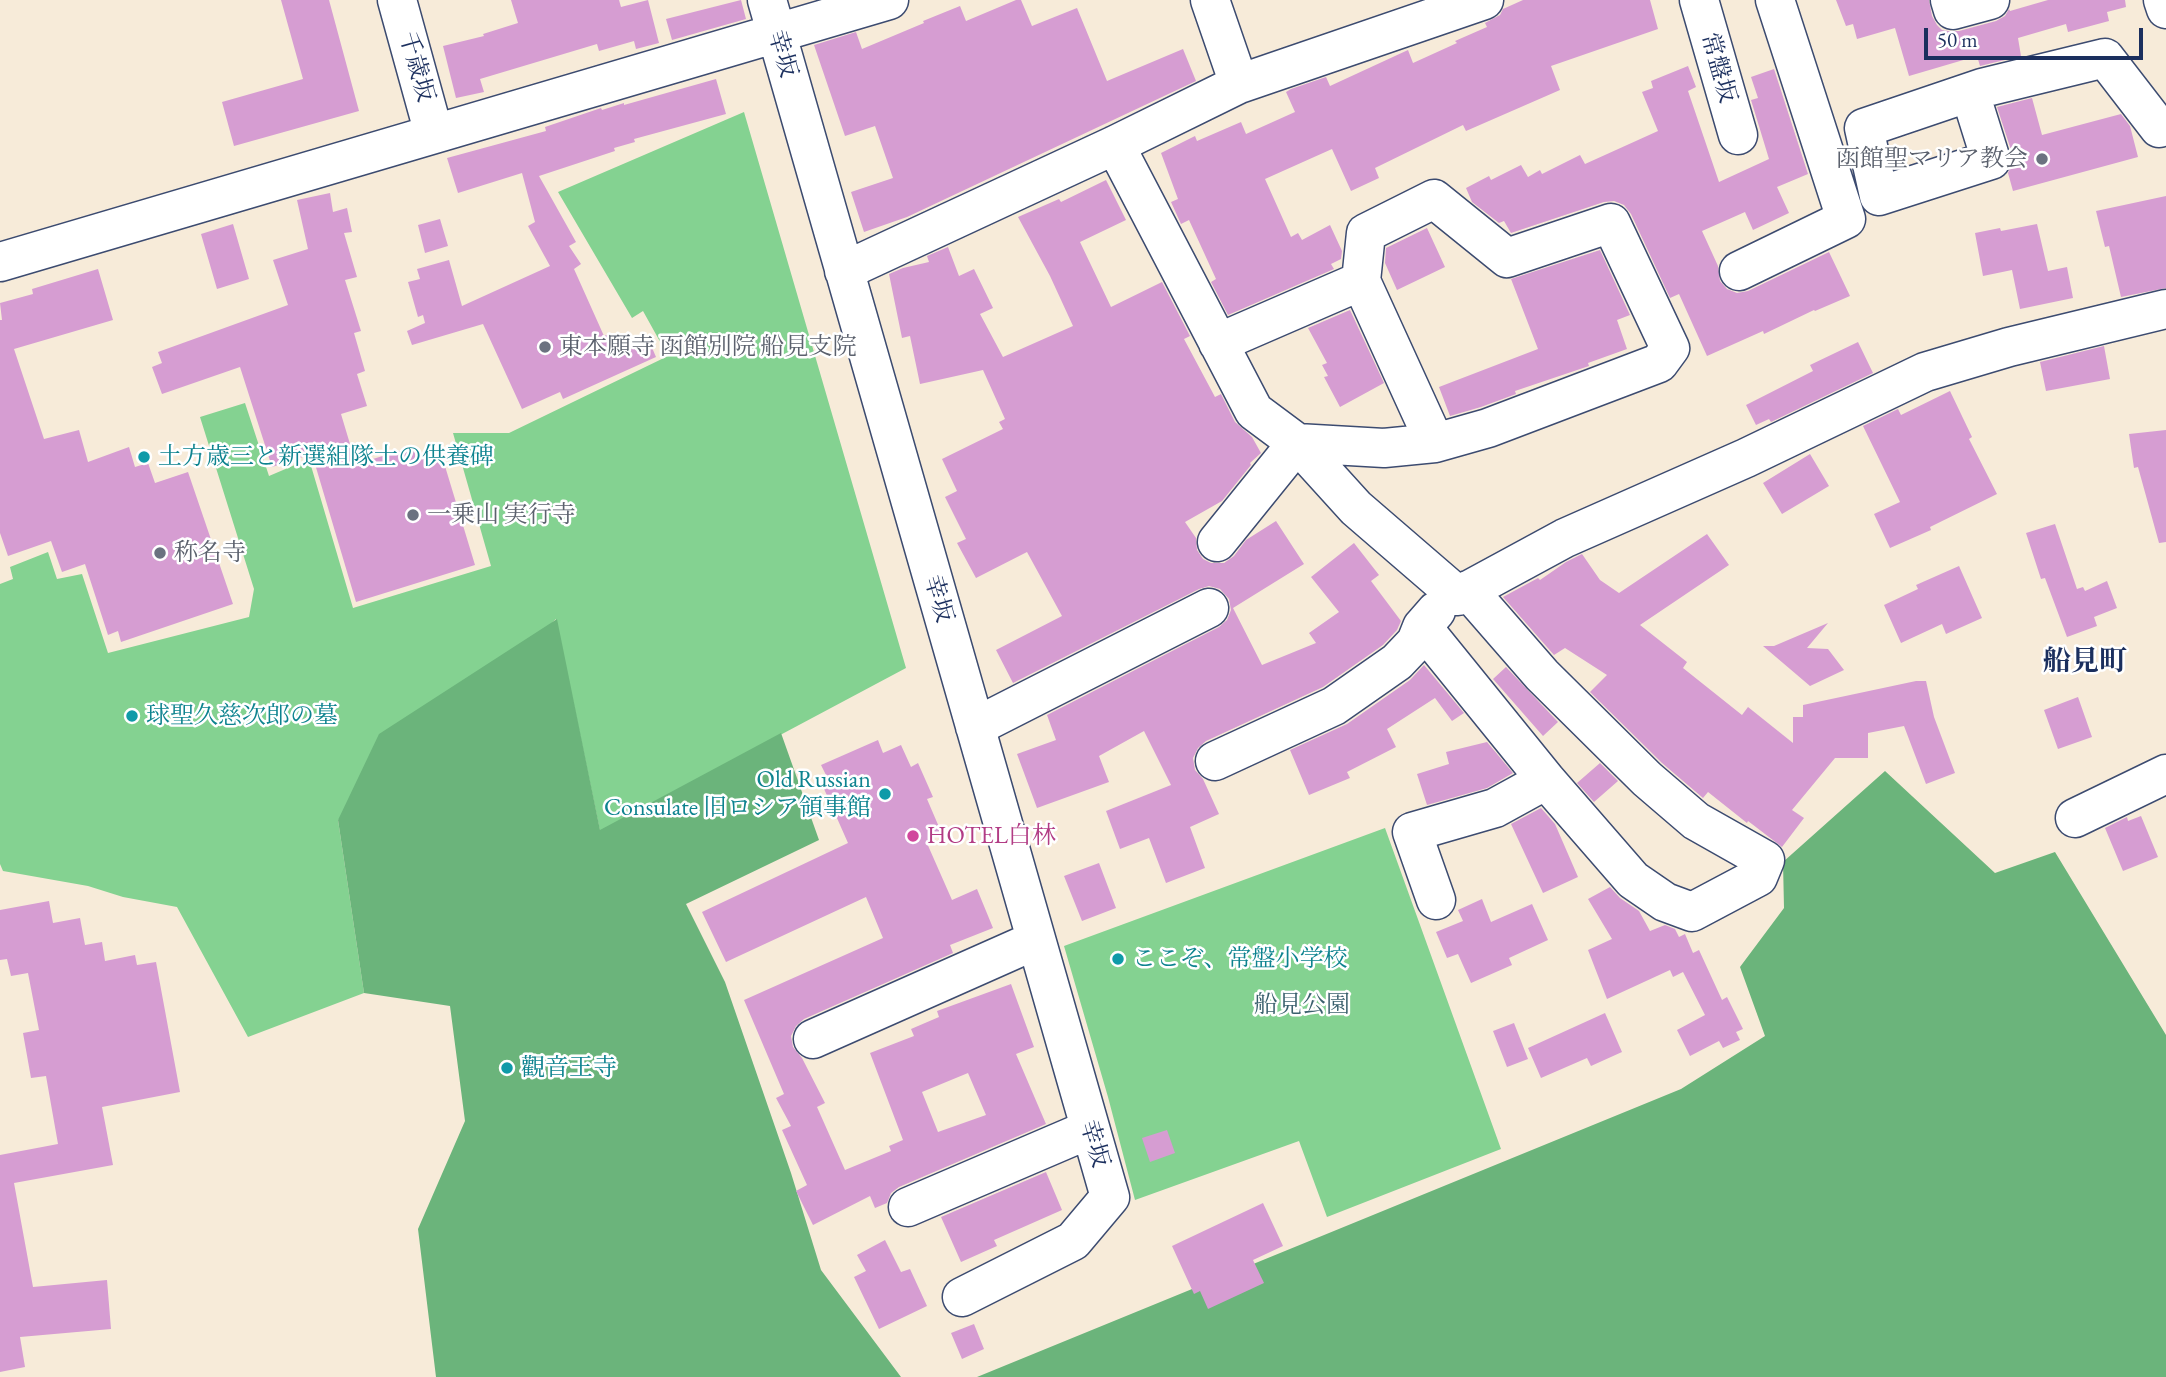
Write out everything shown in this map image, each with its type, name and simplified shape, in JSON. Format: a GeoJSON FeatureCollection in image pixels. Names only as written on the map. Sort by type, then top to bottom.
{"type":"FeatureCollection","features":[{"type":"Feature","properties":{"kind":"street","name":"千歳坂"},"geometry":{"type":"LineString","coordinates":[[397,0],[435,134]]}},
{"type":"Feature","properties":{"kind":"street"},"geometry":{"type":"LineString","coordinates":[[0,262],[435,134],[771,17],[889,0]]}},
{"type":"Feature","properties":{"kind":"street"},"geometry":{"type":"LineString","coordinates":[[1210,0],[1239,84]]}},
{"type":"Feature","properties":{"kind":"street"},"geometry":{"type":"LineString","coordinates":[[844,271],[1239,84],[1484,0]]}},
{"type":"Feature","properties":{"kind":"street","name":"常盤坂"},"geometry":{"type":"LineString","coordinates":[[1699,0],[1738,135]]}},
{"type":"Feature","properties":{"kind":"street"},"geometry":{"type":"LineString","coordinates":[[1739,271],[1846,219],[1776,0]]}},
{"type":"Feature","properties":{"kind":"street"},"geometry":{"type":"LineString","coordinates":[[1950,0],[1953,10],[1990,0]]}},
{"type":"Feature","properties":{"kind":"street"},"geometry":{"type":"LineString","coordinates":[[2163,0],[2166,9]]}},
{"type":"Feature","properties":{"kind":"street","name":"幸坂"},"geometry":{"type":"LineString","coordinates":[[771,17],[1110,1198],[1073,1241],[962,1297]]}},
{"type":"Feature","properties":{"kind":"street"},"geometry":{"type":"LineString","coordinates":[[1970,93],[2105,58],[2159,128],[2166,126]]}},
{"type":"Feature","properties":{"kind":"street"},"geometry":{"type":"LineString","coordinates":[[1115,145],[1254,411],[1297,443],[1356,508],[1463,593],[1647,779],[1696,821],[1765,860],[1758,877],[1692,912],[1665,902],[1633,880],[1546,780],[1422,627]]}},
{"type":"Feature","properties":{"kind":"street"},"geometry":{"type":"LineString","coordinates":[[1297,443],[1384,448],[1435,443],[1488,428],[1660,363],[1670,348],[1611,223],[1507,258],[1434,199],[1366,233],[1360,281],[1435,443]]}},
{"type":"Feature","properties":{"kind":"street"},"geometry":{"type":"LineString","coordinates":[[1218,343],[1360,281]]}},
{"type":"Feature","properties":{"kind":"street"},"geometry":{"type":"LineString","coordinates":[[1215,761],[1334,706],[1397,662],[1416,642],[1431,615],[1463,593],[1565,538],[1746,458],[1925,372],[2009,347],[2166,309]]}},
{"type":"Feature","properties":{"kind":"street"},"geometry":{"type":"LineString","coordinates":[[1217,542],[1297,443]]}},
{"type":"Feature","properties":{"kind":"street"},"geometry":{"type":"LineString","coordinates":[[975,727],[1209,608]]}},
{"type":"Feature","properties":{"kind":"street"},"geometry":{"type":"LineString","coordinates":[[2075,818],[2166,774]]}},
{"type":"Feature","properties":{"kind":"street"},"geometry":{"type":"LineString","coordinates":[[1436,900],[1412,831],[1495,808],[1546,780]]}},
{"type":"Feature","properties":{"kind":"street"},"geometry":{"type":"LineString","coordinates":[[813,1039],[1036,940]]}},
{"type":"Feature","properties":{"kind":"street"},"geometry":{"type":"LineString","coordinates":[[908,1207],[1090,1129]]}},
{"type":"Feature","properties":{"kind":"green space"},"geometry":{"type":"Polygon","coordinates":[[[744,112],[906,668],[600,831],[556,619],[338,820],[364,993],[248,1037],[177,907],[123,897],[88,886],[3,871],[0,864],[0,584],[13,579],[10,567],[48,552],[57,579],[82,574],[108,653],[249,617],[254,589],[200,417],[245,403],[269,476],[309,459],[353,608],[491,566],[453,433],[509,433],[668,356],[643,311],[632,318],[558,192],[744,112]]]}},
{"type":"Feature","properties":{"kind":"green space"},"geometry":{"type":"Polygon","coordinates":[[[557,619],[600,830],[781,733],[819,840],[686,904],[725,982],[791,1173],[821,1270],[901,1377],[436,1377],[418,1229],[465,1121],[450,1006],[364,993],[338,820],[379,734],[557,619]]]}},
{"type":"Feature","properties":{"kind":"green space"},"geometry":{"type":"Polygon","coordinates":[[[1885,771],[1995,873],[2055,852],[2166,1035],[2166,1377],[977,1377],[1681,1089],[1765,1036],[1740,967],[1784,908],[1783,862],[1885,771]]]}},
{"type":"Feature","properties":{"kind":"green space","name":"船見公園"},"geometry":{"type":"Polygon","coordinates":[[[1385,828],[1501,1149],[1327,1217],[1299,1141],[1135,1200],[1064,946],[1385,828]]]}},
{"type":"Feature","properties":{"kind":"building"},"geometry":{"type":"Polygon","coordinates":[[[281,0],[329,0],[359,111],[234,146],[222,102],[303,79],[281,0]]]}},
{"type":"Feature","properties":{"kind":"building"},"geometry":{"type":"Polygon","coordinates":[[[511,0],[619,0],[621,7],[648,0],[659,43],[636,49],[634,41],[599,51],[597,44],[480,79],[484,92],[456,98],[443,46],[484,36],[483,34],[518,23],[511,0]]]}},
{"type":"Feature","properties":{"kind":"building"},"geometry":{"type":"Polygon","coordinates":[[[741,0],[746,19],[672,40],[666,19],[741,0]]]}},
{"type":"Feature","properties":{"kind":"building"},"geometry":{"type":"Polygon","coordinates":[[[1021,0],[1032,26],[1077,8],[1107,81],[1183,49],[1196,81],[907,217],[864,232],[851,192],[893,178],[875,126],[845,136],[814,45],[856,32],[862,49],[960,6],[966,21],[1021,0]]]}},
{"type":"Feature","properties":{"kind":"building"},"geometry":{"type":"Polygon","coordinates":[[[1523,0],[1650,0],[1658,29],[1551,66],[1560,90],[1466,131],[1463,125],[1375,168],[1379,178],[1351,191],[1332,149],[1265,179],[1291,237],[1298,233],[1302,240],[1330,225],[1342,251],[1341,259],[1331,264],[1334,269],[1228,315],[1211,282],[1216,279],[1189,220],[1181,224],[1171,202],[1178,199],[1161,153],[1195,136],[1197,141],[1241,122],[1246,134],[1295,112],[1286,92],[1291,89],[1326,77],[1330,86],[1408,50],[1413,63],[1487,27],[1485,23],[1500,15],[1503,9],[1523,0]]]}},
{"type":"Feature","properties":{"kind":"building"},"geometry":{"type":"Polygon","coordinates":[[[1836,0],[1929,0],[1937,25],[1948,31],[1959,31],[1996,21],[2005,16],[2009,9],[2010,11],[2048,0],[2125,0],[2126,7],[2107,12],[2109,21],[2068,32],[2066,24],[2018,38],[2021,56],[1980,66],[1977,56],[1909,76],[1895,28],[1857,39],[1853,24],[1846,26],[1836,0]]]}},
{"type":"Feature","properties":{"kind":"building"},"geometry":{"type":"Polygon","coordinates":[[[1688,66],[1696,87],[1688,91],[1719,182],[1769,159],[1751,100],[1758,98],[1751,77],[1774,69],[1808,174],[1777,187],[1789,213],[1753,230],[1745,212],[1702,231],[1718,266],[1720,281],[1727,289],[1737,293],[1748,291],[1829,252],[1850,296],[1707,356],[1679,294],[1670,298],[1631,214],[1624,205],[1614,201],[1604,202],[1511,233],[1504,221],[1499,223],[1472,202],[1466,188],[1489,176],[1491,180],[1521,165],[1528,177],[1540,170],[1542,174],[1580,155],[1585,164],[1658,131],[1642,92],[1653,88],[1651,81],[1688,66]]]}},
{"type":"Feature","properties":{"kind":"building"},"geometry":{"type":"Polygon","coordinates":[[[716,79],[726,114],[634,139],[635,142],[614,148],[615,151],[539,176],[576,242],[569,246],[581,264],[574,269],[604,336],[609,334],[616,350],[647,336],[656,357],[563,399],[560,392],[522,409],[483,324],[412,345],[407,331],[425,323],[423,315],[418,317],[408,282],[420,279],[417,269],[449,260],[462,306],[550,266],[528,226],[535,222],[522,173],[458,193],[447,158],[546,131],[545,127],[601,108],[602,110],[624,105],[716,79]]]}},
{"type":"Feature","properties":{"kind":"building"},"geometry":{"type":"Polygon","coordinates":[[[2032,98],[2042,135],[2121,114],[2130,126],[2138,157],[2013,191],[2008,173],[2012,164],[2012,153],[1997,107],[2032,98]]]}},
{"type":"Feature","properties":{"kind":"building"},"geometry":{"type":"Polygon","coordinates":[[[1106,180],[1126,220],[1080,242],[1111,307],[1162,282],[1190,336],[1184,339],[1215,397],[1221,394],[1235,422],[1252,437],[1261,453],[1250,463],[1222,501],[1185,522],[1196,538],[1197,550],[1203,559],[1211,563],[1224,563],[1234,556],[1246,540],[1276,521],[1304,564],[1233,608],[1262,665],[1316,643],[1309,633],[1339,612],[1311,577],[1354,543],[1379,575],[1371,581],[1401,621],[1397,630],[1383,645],[1323,687],[1206,741],[1198,748],[1193,758],[1195,770],[1203,779],[1219,814],[1190,827],[1205,868],[1166,883],[1149,838],[1120,849],[1106,811],[1171,785],[1144,731],[1099,756],[1109,782],[1037,808],[1017,754],[1056,740],[1047,715],[1219,627],[1227,620],[1231,610],[1229,599],[1220,589],[1209,586],[1199,589],[1013,683],[996,650],[1062,616],[1027,552],[976,578],[957,543],[966,539],[945,497],[957,491],[942,459],[1003,429],[999,422],[1005,419],[983,370],[920,384],[910,336],[902,338],[889,274],[929,262],[927,256],[948,247],[959,276],[974,269],[993,308],[980,314],[1003,357],[1073,326],[1018,217],[1059,199],[1061,202],[1106,180]]]}},
{"type":"Feature","properties":{"kind":"building"},"geometry":{"type":"Polygon","coordinates":[[[330,193],[333,212],[347,208],[352,232],[344,233],[357,277],[345,280],[361,331],[354,333],[365,371],[357,374],[367,406],[341,414],[356,464],[413,447],[417,461],[441,453],[475,565],[356,602],[312,454],[272,467],[240,367],[162,394],[152,367],[162,363],[158,352],[288,305],[273,260],[308,249],[297,200],[330,193]]]}},
{"type":"Feature","properties":{"kind":"building"},"geometry":{"type":"Polygon","coordinates":[[[2166,196],[2166,288],[2121,297],[2109,246],[2105,247],[2096,211],[2166,196]]]}},
{"type":"Feature","properties":{"kind":"building"},"geometry":{"type":"Polygon","coordinates":[[[440,219],[448,246],[425,253],[418,225],[440,219]]]}},
{"type":"Feature","properties":{"kind":"building"},"geometry":{"type":"Polygon","coordinates":[[[233,224],[249,279],[217,289],[201,234],[233,224]]]}},
{"type":"Feature","properties":{"kind":"building"},"geometry":{"type":"Polygon","coordinates":[[[2037,224],[2048,271],[2067,267],[2073,298],[2020,309],[2012,270],[1983,276],[1975,233],[2037,224]]]}},
{"type":"Feature","properties":{"kind":"building"},"geometry":{"type":"Polygon","coordinates":[[[1427,228],[1445,267],[1397,290],[1385,263],[1386,248],[1427,228]]]}},
{"type":"Feature","properties":{"kind":"building"},"geometry":{"type":"Polygon","coordinates":[[[1600,250],[1630,315],[1617,320],[1627,349],[1588,363],[1589,366],[1515,391],[1516,394],[1450,416],[1439,387],[1538,349],[1511,279],[1600,250]]]}},
{"type":"Feature","properties":{"kind":"building"},"geometry":{"type":"Polygon","coordinates":[[[98,269],[113,320],[14,349],[44,439],[79,430],[88,462],[129,447],[135,467],[148,463],[155,483],[188,472],[233,604],[121,642],[118,631],[108,635],[85,564],[62,572],[51,541],[8,556],[0,533],[0,303],[33,294],[32,289],[98,269]]]}},
{"type":"Feature","properties":{"kind":"building"},"geometry":{"type":"Polygon","coordinates":[[[1350,310],[1384,383],[1340,407],[1324,377],[1328,376],[1322,365],[1327,363],[1308,328],[1350,310]]]}},
{"type":"Feature","properties":{"kind":"building"},"geometry":{"type":"Polygon","coordinates":[[[1858,342],[1873,373],[1771,422],[1769,419],[1756,425],[1746,405],[1813,371],[1810,365],[1858,342]]]}},
{"type":"Feature","properties":{"kind":"building"},"geometry":{"type":"Polygon","coordinates":[[[2104,346],[2110,379],[2046,391],[2040,362],[2104,346]]]}},
{"type":"Feature","properties":{"kind":"building"},"geometry":{"type":"Polygon","coordinates":[[[1950,391],[1972,437],[1969,439],[1997,494],[1930,527],[1931,530],[1890,548],[1874,514],[1900,502],[1863,426],[1898,409],[1901,415],[1950,391]]]}},
{"type":"Feature","properties":{"kind":"building"},"geometry":{"type":"Polygon","coordinates":[[[2166,430],[2166,542],[2159,543],[2138,467],[2134,468],[2129,434],[2166,430]]]}},
{"type":"Feature","properties":{"kind":"building"},"geometry":{"type":"Polygon","coordinates":[[[1810,454],[1829,486],[1782,514],[1763,483],[1810,454]]]}},
{"type":"Feature","properties":{"kind":"building"},"geometry":{"type":"Polygon","coordinates":[[[2055,524],[2077,589],[2083,587],[2085,591],[2107,581],[2117,608],[2094,617],[2097,626],[2067,637],[2045,578],[2041,579],[2026,533],[2055,524]]]}},
{"type":"Feature","properties":{"kind":"building"},"geometry":{"type":"Polygon","coordinates":[[[1707,534],[1729,565],[1640,625],[1687,662],[1683,668],[1742,715],[1748,707],[1793,743],[1793,717],[1803,717],[1803,705],[1926,681],[1934,717],[1955,773],[1926,784],[1904,726],[1868,733],[1868,758],[1835,758],[1792,810],[1804,818],[1782,847],[1708,792],[1703,798],[1662,763],[1590,692],[1607,675],[1565,648],[1554,655],[1503,597],[1538,578],[1540,580],[1582,554],[1600,580],[1619,593],[1707,534]]]}},
{"type":"Feature","properties":{"kind":"building"},"geometry":{"type":"Polygon","coordinates":[[[1959,566],[1982,618],[1946,634],[1942,624],[1901,643],[1884,605],[1918,589],[1916,585],[1959,566]]]}},
{"type":"Feature","properties":{"kind":"building"},"geometry":{"type":"Polygon","coordinates":[[[1828,623],[1807,648],[1828,649],[1844,670],[1810,686],[1763,646],[1774,646],[1828,623]]]}},
{"type":"Feature","properties":{"kind":"building"},"geometry":{"type":"Polygon","coordinates":[[[1424,665],[1464,713],[1452,721],[1435,698],[1387,729],[1396,747],[1347,772],[1350,778],[1309,795],[1290,750],[1347,724],[1410,680],[1424,665]]]}},
{"type":"Feature","properties":{"kind":"building"},"geometry":{"type":"Polygon","coordinates":[[[1506,667],[1558,722],[1543,736],[1493,679],[1506,667]]]}},
{"type":"Feature","properties":{"kind":"building"},"geometry":{"type":"Polygon","coordinates":[[[2078,697],[2092,737],[2058,749],[2044,710],[2078,697]]]}},
{"type":"Feature","properties":{"kind":"building"},"geometry":{"type":"Polygon","coordinates":[[[878,740],[883,753],[901,745],[911,767],[918,763],[933,797],[927,799],[942,834],[926,841],[952,900],[977,889],[993,928],[950,945],[953,953],[804,1019],[796,1026],[791,1036],[793,1047],[802,1058],[825,1103],[817,1107],[845,1170],[891,1151],[889,1146],[903,1140],[870,1053],[914,1036],[911,1029],[939,1017],[937,1011],[1011,984],[1034,1047],[1016,1054],[1046,1124],[899,1187],[891,1193],[887,1203],[875,1208],[870,1196],[813,1225],[796,1191],[807,1185],[782,1130],[791,1126],[776,1098],[784,1094],[744,1000],[883,938],[866,897],[726,962],[702,912],[848,843],[821,782],[828,779],[821,765],[878,740]],[[968,1073],[922,1092],[938,1132],[986,1115],[968,1073]]]}},
{"type":"Feature","properties":{"kind":"building"},"geometry":{"type":"Polygon","coordinates":[[[1487,742],[1513,773],[1487,788],[1427,805],[1417,774],[1449,764],[1446,752],[1487,742]]]}},
{"type":"Feature","properties":{"kind":"building"},"geometry":{"type":"Polygon","coordinates":[[[1600,763],[1618,781],[1594,802],[1577,783],[1600,763]]]}},
{"type":"Feature","properties":{"kind":"building"},"geometry":{"type":"Polygon","coordinates":[[[1541,808],[1555,824],[1578,877],[1543,893],[1511,824],[1541,808]]]}},
{"type":"Feature","properties":{"kind":"building"},"geometry":{"type":"Polygon","coordinates":[[[2141,816],[2158,857],[2123,871],[2105,828],[2127,817],[2128,821],[2141,816]]]}},
{"type":"Feature","properties":{"kind":"building"},"geometry":{"type":"Polygon","coordinates":[[[1099,863],[1116,908],[1082,921],[1064,876],[1099,863]]]}},
{"type":"Feature","properties":{"kind":"building"},"geometry":{"type":"Polygon","coordinates":[[[1610,887],[1639,911],[1650,931],[1665,925],[1675,929],[1679,937],[1685,934],[1693,953],[1699,950],[1722,1000],[1727,997],[1743,1029],[1736,1032],[1740,1040],[1723,1048],[1719,1041],[1690,1056],[1677,1030],[1705,1015],[1683,972],[1673,977],[1670,970],[1607,999],[1588,950],[1612,939],[1588,899],[1610,887]]]}},
{"type":"Feature","properties":{"kind":"building"},"geometry":{"type":"Polygon","coordinates":[[[1482,899],[1491,922],[1532,904],[1548,940],[1509,958],[1512,965],[1471,983],[1458,954],[1447,958],[1436,932],[1463,921],[1458,910],[1482,899]]]}},
{"type":"Feature","properties":{"kind":"building"},"geometry":{"type":"Polygon","coordinates":[[[49,901],[53,923],[80,918],[85,945],[102,942],[105,961],[135,955],[137,965],[156,962],[180,1092],[102,1107],[113,1165],[14,1183],[33,1287],[107,1280],[111,1329],[20,1337],[25,1367],[0,1372],[0,1155],[58,1144],[46,1076],[31,1078],[23,1033],[39,1030],[28,973],[11,976],[7,959],[0,960],[0,910],[49,901]]]}},
{"type":"Feature","properties":{"kind":"building"},"geometry":{"type":"Polygon","coordinates":[[[1605,1013],[1622,1052],[1591,1066],[1587,1058],[1541,1078],[1528,1048],[1605,1013]]]}},
{"type":"Feature","properties":{"kind":"building"},"geometry":{"type":"Polygon","coordinates":[[[1514,1023],[1528,1059],[1507,1067],[1493,1031],[1514,1023]]]}},
{"type":"Feature","properties":{"kind":"building"},"geometry":{"type":"Polygon","coordinates":[[[1167,1130],[1175,1153],[1150,1162],[1142,1138],[1167,1130]]]}},
{"type":"Feature","properties":{"kind":"building"},"geometry":{"type":"Polygon","coordinates":[[[1046,1172],[1062,1210],[994,1240],[997,1246],[961,1262],[941,1217],[1046,1172]]]}},
{"type":"Feature","properties":{"kind":"building"},"geometry":{"type":"Polygon","coordinates":[[[1263,1203],[1283,1246],[1253,1260],[1264,1283],[1208,1309],[1200,1291],[1194,1294],[1172,1246],[1263,1203]]]}},
{"type":"Feature","properties":{"kind":"building"},"geometry":{"type":"Polygon","coordinates":[[[885,1240],[901,1272],[910,1269],[927,1306],[879,1329],[854,1277],[866,1271],[857,1255],[885,1240]]]}},
{"type":"Feature","properties":{"kind":"building"},"geometry":{"type":"Polygon","coordinates":[[[974,1324],[984,1349],[962,1359],[951,1333],[974,1324]]]}},
{"type":"Feature","properties":{"kind":"place","name":"函館聖マリア教会"},"geometry":{"type":"Point","coordinates":[2042,159]}},
{"type":"Feature","properties":{"kind":"place","name":"東本願寺 函館別院 船見支院"},"geometry":{"type":"Point","coordinates":[545,347]}},
{"type":"Feature","properties":{"kind":"place","name":"土方歳三と新選組隊士の供養碑"},"geometry":{"type":"Point","coordinates":[144,457]}},
{"type":"Feature","properties":{"kind":"place","name":"一乗山 実行寺"},"geometry":{"type":"Point","coordinates":[413,515]}},
{"type":"Feature","properties":{"kind":"place","name":"称名寺"},"geometry":{"type":"Point","coordinates":[160,553]}},
{"type":"Feature","properties":{"kind":"place","name":"球聖久慈次郎の墓"},"geometry":{"type":"Point","coordinates":[132,716]}},
{"type":"Feature","properties":{"kind":"place","name":"Old Russian Consulate 旧ロシア領事館"},"geometry":{"type":"Point","coordinates":[885,794]}},
{"type":"Feature","properties":{"kind":"place","name":"HOTEL白林"},"geometry":{"type":"Point","coordinates":[913,836]}},
{"type":"Feature","properties":{"kind":"place","name":"ここぞ、常盤小学校"},"geometry":{"type":"Point","coordinates":[1118,959]}},
{"type":"Feature","properties":{"kind":"place","name":"觀音王寺"},"geometry":{"type":"Point","coordinates":[507,1068]}},
{"type":"Feature","properties":{"kind":"district","name":"船見町"},"geometry":{"type":"Point","coordinates":[2085,662]}}]}
